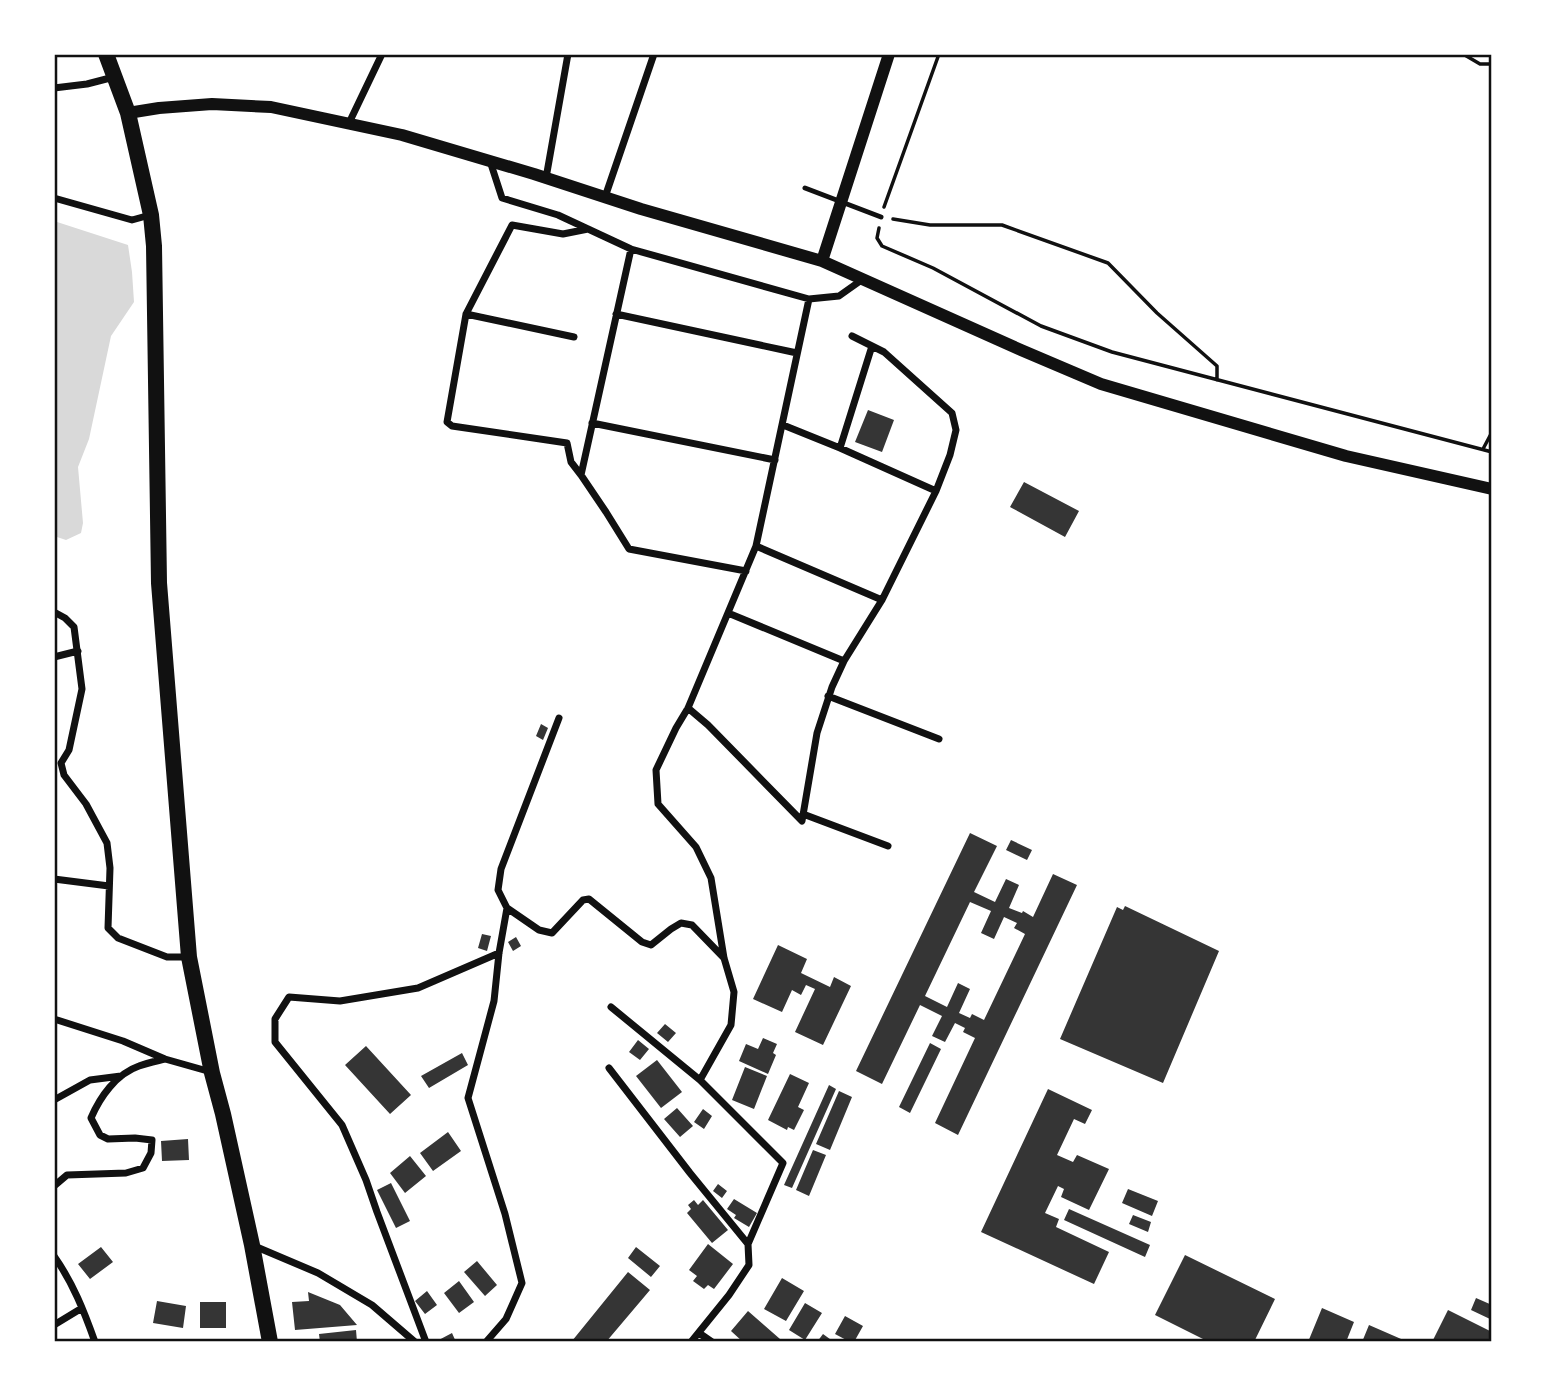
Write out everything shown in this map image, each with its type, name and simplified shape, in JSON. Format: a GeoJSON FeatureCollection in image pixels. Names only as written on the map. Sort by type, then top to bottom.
{"type":"FeatureCollection","features":[{"type":"Feature","properties":{"kind":"main road"},"geometry":{"type":"LineString","coordinates":[[106,54],[128,113],[151,215],[155,260],[159,583],[190,957],[212,1073],[252,1245],[270,1342]]}},
{"type":"Feature","properties":{"kind":"street"},"geometry":{"type":"LineString","coordinates":[[349,123],[382,54]]}},
{"type":"Feature","properties":{"kind":"street"},"geometry":{"type":"LineString","coordinates":[[546,178],[568,54]]}},
{"type":"Feature","properties":{"kind":"street"},"geometry":{"type":"LineString","coordinates":[[605,197],[654,54]]}},
{"type":"Feature","properties":{"kind":"street"},"geometry":{"type":"LineString","coordinates":[[822,261],[889,54]]}},
{"type":"Feature","properties":{"kind":"street"},"geometry":{"type":"LineString","coordinates":[[54,88],[115,77]]}},
{"type":"Feature","properties":{"kind":"street"},"geometry":{"type":"LineString","coordinates":[[128,113],[212,103],[271,107],[402,135],[822,261],[1101,384],[1346,456],[1492,488]]}},
{"type":"Feature","properties":{"kind":"street"},"geometry":{"type":"LineString","coordinates":[[489,160],[502,198],[558,215],[631,249],[809,299],[839,296],[863,279]]}},
{"type":"Feature","properties":{"kind":"street"},"geometry":{"type":"LineString","coordinates":[[54,198],[132,220],[151,215]]}},
{"type":"Feature","properties":{"kind":"street"},"geometry":{"type":"LineString","coordinates":[[588,229],[563,234],[512,225],[466,314],[447,422],[452,426],[567,443],[571,462],[629,549],[746,571]]}},
{"type":"Feature","properties":{"kind":"street"},"geometry":{"type":"LineString","coordinates":[[581,475],[631,249]]}},
{"type":"Feature","properties":{"kind":"street"},"geometry":{"type":"LineString","coordinates":[[700,1080],[731,1025],[734,992],[724,958],[711,878],[696,847],[658,804],[656,770],[688,708],[756,546],[809,299]]}},
{"type":"Feature","properties":{"kind":"street"},"geometry":{"type":"LineString","coordinates":[[466,314],[575,337]]}},
{"type":"Feature","properties":{"kind":"street"},"geometry":{"type":"LineString","coordinates":[[617,314],[797,353]]}},
{"type":"Feature","properties":{"kind":"street"},"geometry":{"type":"LineString","coordinates":[[688,708],[802,821],[817,733],[828,696],[844,661],[883,600],[936,491],[956,430],[952,413],[884,352],[852,336]]}},
{"type":"Feature","properties":{"kind":"street"},"geometry":{"type":"LineString","coordinates":[[840,448],[872,346]]}},
{"type":"Feature","properties":{"kind":"street"},"geometry":{"type":"LineString","coordinates":[[593,423],[775,460]]}},
{"type":"Feature","properties":{"kind":"street"},"geometry":{"type":"LineString","coordinates":[[783,425],[936,491]]}},
{"type":"Feature","properties":{"kind":"street"},"geometry":{"type":"LineString","coordinates":[[756,546],[883,600]]}},
{"type":"Feature","properties":{"kind":"street"},"geometry":{"type":"LineString","coordinates":[[54,612],[74,627],[82,689],[69,750],[58,763],[86,804],[107,843],[110,868],[108,928],[118,938],[167,957],[190,957]]}},
{"type":"Feature","properties":{"kind":"street"},"geometry":{"type":"LineString","coordinates":[[728,613],[844,661]]}},
{"type":"Feature","properties":{"kind":"street"},"geometry":{"type":"LineString","coordinates":[[54,657],[78,651]]}},
{"type":"Feature","properties":{"kind":"street"},"geometry":{"type":"LineString","coordinates":[[828,696],[939,739]]}},
{"type":"Feature","properties":{"kind":"street"},"geometry":{"type":"LineString","coordinates":[[559,718],[501,869],[498,890],[507,908],[539,930],[552,933],[583,900],[589,899],[642,942],[651,945],[681,923],[692,925],[724,958]]}},
{"type":"Feature","properties":{"kind":"street"},"geometry":{"type":"LineString","coordinates":[[803,814],[888,846]]}},
{"type":"Feature","properties":{"kind":"street"},"geometry":{"type":"LineString","coordinates":[[54,879],[109,886]]}},
{"type":"Feature","properties":{"kind":"street"},"geometry":{"type":"LineString","coordinates":[[486,1342],[506,1320],[522,1283],[505,1214],[468,1098],[495,1001],[499,953],[507,908]]}},
{"type":"Feature","properties":{"kind":"street"},"geometry":{"type":"LineString","coordinates":[[426,1342],[366,1180],[342,1125],[275,1042],[275,1019],[289,997],[340,1001],[418,988],[499,953]]}},
{"type":"Feature","properties":{"kind":"street"},"geometry":{"type":"LineString","coordinates":[[611,1007],[700,1080],[783,1163],[748,1244],[749,1265],[691,1342]]}},
{"type":"Feature","properties":{"kind":"street"},"geometry":{"type":"LineString","coordinates":[[54,1019],[212,1073]]}},
{"type":"Feature","properties":{"kind":"street"},"geometry":{"type":"LineString","coordinates":[[54,1185],[67,1175],[126,1173],[143,1168],[151,1153],[152,1140],[108,1139],[100,1135],[91,1118],[97,1104],[117,1078],[136,1067],[166,1059]]}},
{"type":"Feature","properties":{"kind":"street"},"geometry":{"type":"LineString","coordinates":[[609,1068],[748,1244]]}},
{"type":"Feature","properties":{"kind":"street"},"geometry":{"type":"LineString","coordinates":[[54,1100],[90,1080],[121,1076]]}},
{"type":"Feature","properties":{"kind":"street"},"geometry":{"type":"LineString","coordinates":[[252,1245],[318,1273],[372,1305],[415,1342]]}},
{"type":"Feature","properties":{"kind":"street"},"geometry":{"type":"LineString","coordinates":[[54,1256],[71,1283],[95,1342]]}},
{"type":"Feature","properties":{"kind":"street"},"geometry":{"type":"LineString","coordinates":[[54,1325],[82,1307]]}},
{"type":"Feature","properties":{"kind":"street"},"geometry":{"type":"LineString","coordinates":[[699,1333],[712,1342]]}},
{"type":"Feature","properties":{"kind":"lane"},"geometry":{"type":"LineString","coordinates":[[805,188],[881,217]]}},
{"type":"Feature","properties":{"kind":"path"},"geometry":{"type":"LineString","coordinates":[[939,54],[881,217],[877,238],[882,246],[933,268],[1041,326],[1112,352],[1492,452]]}},
{"type":"Feature","properties":{"kind":"path"},"geometry":{"type":"LineString","coordinates":[[1463,54],[1480,64],[1492,64]]}},
{"type":"Feature","properties":{"kind":"path"},"geometry":{"type":"LineString","coordinates":[[881,217],[930,226],[1002,225],[1108,263],[1157,313],[1217,366],[1217,380]]}},
{"type":"Feature","properties":{"kind":"path"},"geometry":{"type":"LineString","coordinates":[[1482,450],[1492,432]]}},
{"type":"Feature","properties":{"kind":"shaded area"},"geometry":{"type":"Polygon","coordinates":[[[54,221],[128,245],[134,302],[111,336],[89,439],[78,467],[83,523],[81,533],[66,540],[54,536],[54,221]]]}},
{"type":"Feature","properties":{"kind":"building"},"geometry":{"type":"Polygon","coordinates":[[[868,410],[894,420],[882,452],[855,442],[868,410]]]}},
{"type":"Feature","properties":{"kind":"building"},"geometry":{"type":"Polygon","coordinates":[[[1024,482],[1079,511],[1065,537],[1010,507],[1024,482]]]}},
{"type":"Feature","properties":{"kind":"building"},"geometry":{"type":"Polygon","coordinates":[[[541,724],[548,728],[543,740],[536,736],[541,724]]]}},
{"type":"Feature","properties":{"kind":"building"},"geometry":{"type":"Polygon","coordinates":[[[970,833],[997,846],[974,892],[995,902],[1006,879],[1019,885],[1009,908],[1022,913],[1023,911],[1033,917],[1053,874],[1077,885],[958,1135],[935,1123],[975,1038],[963,1032],[965,1028],[955,1023],[945,1042],[932,1036],[942,1016],[920,1005],[882,1084],[856,1071],[970,833]],[[970,902],[925,996],[947,1007],[958,983],[970,989],[959,1013],[970,1018],[972,1014],[984,1020],[1025,934],[1014,928],[1017,923],[1004,917],[994,939],[981,933],[991,911],[970,902]]]}},
{"type":"Feature","properties":{"kind":"building"},"geometry":{"type":"Polygon","coordinates":[[[1011,840],[1032,850],[1027,860],[1006,850],[1011,840]]]}},
{"type":"Feature","properties":{"kind":"building"},"geometry":{"type":"Polygon","coordinates":[[[1125,906],[1219,951],[1163,1083],[1060,1039],[1117,907],[1123,910],[1125,906]]]}},
{"type":"Feature","properties":{"kind":"building"},"geometry":{"type":"Polygon","coordinates":[[[482,934],[491,936],[487,951],[478,948],[482,934]]]}},
{"type":"Feature","properties":{"kind":"building"},"geometry":{"type":"Polygon","coordinates":[[[516,937],[521,946],[513,951],[508,942],[516,937]]]}},
{"type":"Feature","properties":{"kind":"building"},"geometry":{"type":"Polygon","coordinates":[[[778,945],[807,959],[801,973],[830,987],[834,977],[851,986],[823,1045],[795,1032],[815,989],[806,985],[801,995],[792,990],[782,1012],[753,999],[778,945]]]}},
{"type":"Feature","properties":{"kind":"building"},"geometry":{"type":"Polygon","coordinates":[[[665,1024],[676,1033],[668,1042],[657,1033],[665,1024]]]}},
{"type":"Feature","properties":{"kind":"building"},"geometry":{"type":"Polygon","coordinates":[[[763,1038],[777,1044],[773,1053],[776,1055],[768,1074],[739,1061],[746,1044],[758,1049],[763,1038]]]}},
{"type":"Feature","properties":{"kind":"building"},"geometry":{"type":"Polygon","coordinates":[[[638,1040],[649,1049],[640,1060],[629,1052],[638,1040]]]}},
{"type":"Feature","properties":{"kind":"building"},"geometry":{"type":"Polygon","coordinates":[[[930,1043],[941,1049],[910,1113],[899,1107],[930,1043]]]}},
{"type":"Feature","properties":{"kind":"building"},"geometry":{"type":"Polygon","coordinates":[[[366,1046],[411,1095],[390,1114],[345,1065],[366,1046]]]}},
{"type":"Feature","properties":{"kind":"building"},"geometry":{"type":"Polygon","coordinates":[[[462,1053],[468,1065],[429,1088],[421,1076],[462,1053]]]}},
{"type":"Feature","properties":{"kind":"building"},"geometry":{"type":"Polygon","coordinates":[[[657,1060],[682,1092],[661,1108],[636,1076],[657,1060]]]}},
{"type":"Feature","properties":{"kind":"building"},"geometry":{"type":"Polygon","coordinates":[[[745,1067],[767,1076],[754,1109],[732,1100],[745,1067]]]}},
{"type":"Feature","properties":{"kind":"building"},"geometry":{"type":"Polygon","coordinates":[[[790,1074],[809,1083],[798,1107],[804,1110],[794,1130],[788,1127],[787,1130],[768,1120],[790,1074]]]}},
{"type":"Feature","properties":{"kind":"building"},"geometry":{"type":"Polygon","coordinates":[[[829,1085],[836,1089],[792,1188],[784,1185],[829,1085]]]}},
{"type":"Feature","properties":{"kind":"building"},"geometry":{"type":"Polygon","coordinates":[[[1048,1089],[1092,1110],[1085,1124],[1074,1119],[1057,1155],[1073,1162],[1077,1155],[1109,1169],[1089,1210],[1061,1197],[1064,1189],[1058,1186],[1045,1213],[1059,1219],[1056,1227],[1109,1252],[1094,1284],[981,1232],[1048,1089]]]}},
{"type":"Feature","properties":{"kind":"building"},"geometry":{"type":"Polygon","coordinates":[[[839,1091],[852,1097],[830,1150],[816,1144],[839,1091]]]}},
{"type":"Feature","properties":{"kind":"building"},"geometry":{"type":"Polygon","coordinates":[[[677,1108],[693,1126],[680,1137],[664,1119],[677,1108]]]}},
{"type":"Feature","properties":{"kind":"building"},"geometry":{"type":"Polygon","coordinates":[[[703,1109],[712,1116],[704,1129],[694,1122],[703,1109]]]}},
{"type":"Feature","properties":{"kind":"building"},"geometry":{"type":"Polygon","coordinates":[[[448,1132],[461,1151],[433,1171],[420,1153],[448,1132]]]}},
{"type":"Feature","properties":{"kind":"building"},"geometry":{"type":"Polygon","coordinates":[[[188,1139],[189,1160],[162,1161],[161,1141],[188,1139]]]}},
{"type":"Feature","properties":{"kind":"building"},"geometry":{"type":"Polygon","coordinates":[[[813,1150],[826,1155],[809,1196],[796,1190],[813,1150]]]}},
{"type":"Feature","properties":{"kind":"building"},"geometry":{"type":"Polygon","coordinates":[[[410,1156],[426,1176],[405,1193],[390,1173],[410,1156]]]}},
{"type":"Feature","properties":{"kind":"building"},"geometry":{"type":"Polygon","coordinates":[[[391,1183],[410,1221],[396,1228],[377,1190],[391,1183]]]}},
{"type":"Feature","properties":{"kind":"building"},"geometry":{"type":"Polygon","coordinates":[[[718,1184],[727,1191],[722,1198],[713,1191],[718,1184]]]}},
{"type":"Feature","properties":{"kind":"building"},"geometry":{"type":"Polygon","coordinates":[[[1128,1189],[1158,1201],[1152,1216],[1122,1203],[1128,1189]]]}},
{"type":"Feature","properties":{"kind":"building"},"geometry":{"type":"Polygon","coordinates":[[[734,1199],[757,1213],[749,1227],[734,1218],[736,1215],[727,1209],[734,1199]]]}},
{"type":"Feature","properties":{"kind":"building"},"geometry":{"type":"Polygon","coordinates":[[[694,1200],[698,1205],[703,1200],[728,1230],[712,1243],[687,1213],[691,1209],[688,1205],[694,1200]]]}},
{"type":"Feature","properties":{"kind":"building"},"geometry":{"type":"Polygon","coordinates":[[[1069,1209],[1150,1245],[1145,1257],[1064,1220],[1069,1209]]]}},
{"type":"Feature","properties":{"kind":"building"},"geometry":{"type":"Polygon","coordinates":[[[1133,1215],[1151,1222],[1148,1232],[1129,1224],[1133,1215]]]}},
{"type":"Feature","properties":{"kind":"building"},"geometry":{"type":"Polygon","coordinates":[[[708,1244],[733,1264],[714,1289],[708,1285],[704,1289],[693,1281],[697,1276],[689,1270],[708,1244]]]}},
{"type":"Feature","properties":{"kind":"building"},"geometry":{"type":"Polygon","coordinates":[[[101,1247],[113,1262],[90,1279],[78,1264],[101,1247]]]}},
{"type":"Feature","properties":{"kind":"building"},"geometry":{"type":"Polygon","coordinates":[[[636,1247],[660,1266],[651,1277],[628,1258],[636,1247]]]}},
{"type":"Feature","properties":{"kind":"building"},"geometry":{"type":"Polygon","coordinates":[[[1185,1255],[1275,1299],[1254,1342],[1209,1342],[1155,1315],[1185,1255]]]}},
{"type":"Feature","properties":{"kind":"building"},"geometry":{"type":"Polygon","coordinates":[[[477,1261],[497,1285],[485,1296],[464,1272],[477,1261]]]}},
{"type":"Feature","properties":{"kind":"building"},"geometry":{"type":"Polygon","coordinates":[[[628,1272],[650,1290],[606,1342],[573,1342],[572,1341],[628,1272]]]}},
{"type":"Feature","properties":{"kind":"building"},"geometry":{"type":"Polygon","coordinates":[[[782,1278],[804,1291],[786,1321],[764,1309],[782,1278]]]}},
{"type":"Feature","properties":{"kind":"building"},"geometry":{"type":"Polygon","coordinates":[[[459,1281],[474,1302],[459,1313],[444,1293],[459,1281]]]}},
{"type":"Feature","properties":{"kind":"building"},"geometry":{"type":"Polygon","coordinates":[[[427,1291],[437,1305],[425,1314],[415,1301],[427,1291]]]}},
{"type":"Feature","properties":{"kind":"building"},"geometry":{"type":"Polygon","coordinates":[[[308,1292],[340,1305],[357,1325],[295,1330],[292,1302],[309,1301],[308,1292]]]}},
{"type":"Feature","properties":{"kind":"building"},"geometry":{"type":"Polygon","coordinates":[[[1476,1298],[1492,1305],[1490,1319],[1471,1310],[1476,1298]]]}},
{"type":"Feature","properties":{"kind":"building"},"geometry":{"type":"Polygon","coordinates":[[[157,1301],[186,1306],[183,1328],[153,1323],[157,1301]]]}},
{"type":"Feature","properties":{"kind":"building"},"geometry":{"type":"Polygon","coordinates":[[[200,1302],[226,1302],[226,1328],[200,1328],[200,1302]]]}},
{"type":"Feature","properties":{"kind":"building"},"geometry":{"type":"Polygon","coordinates":[[[805,1303],[822,1313],[805,1340],[789,1330],[805,1303]]]}},
{"type":"Feature","properties":{"kind":"building"},"geometry":{"type":"Polygon","coordinates":[[[1322,1308],[1354,1322],[1346,1342],[1308,1342],[1322,1308]]]}},
{"type":"Feature","properties":{"kind":"building"},"geometry":{"type":"Polygon","coordinates":[[[1448,1310],[1492,1332],[1492,1342],[1432,1342],[1448,1310]]]}},
{"type":"Feature","properties":{"kind":"building"},"geometry":{"type":"Polygon","coordinates":[[[748,1311],[780,1339],[778,1342],[743,1342],[731,1331],[748,1311]]]}},
{"type":"Feature","properties":{"kind":"building"},"geometry":{"type":"Polygon","coordinates":[[[845,1316],[863,1326],[854,1342],[835,1334],[845,1316]]]}},
{"type":"Feature","properties":{"kind":"building"},"geometry":{"type":"Polygon","coordinates":[[[1369,1325],[1408,1342],[1362,1342],[1369,1325]]]}},
{"type":"Feature","properties":{"kind":"building"},"geometry":{"type":"Polygon","coordinates":[[[356,1330],[357,1342],[320,1342],[319,1334],[356,1330]]]}},
{"type":"Feature","properties":{"kind":"building"},"geometry":{"type":"Polygon","coordinates":[[[452,1333],[456,1342],[435,1342],[452,1333]]]}},
{"type":"Feature","properties":{"kind":"building"},"geometry":{"type":"Polygon","coordinates":[[[823,1334],[834,1342],[817,1342],[823,1334]]]}}]}
